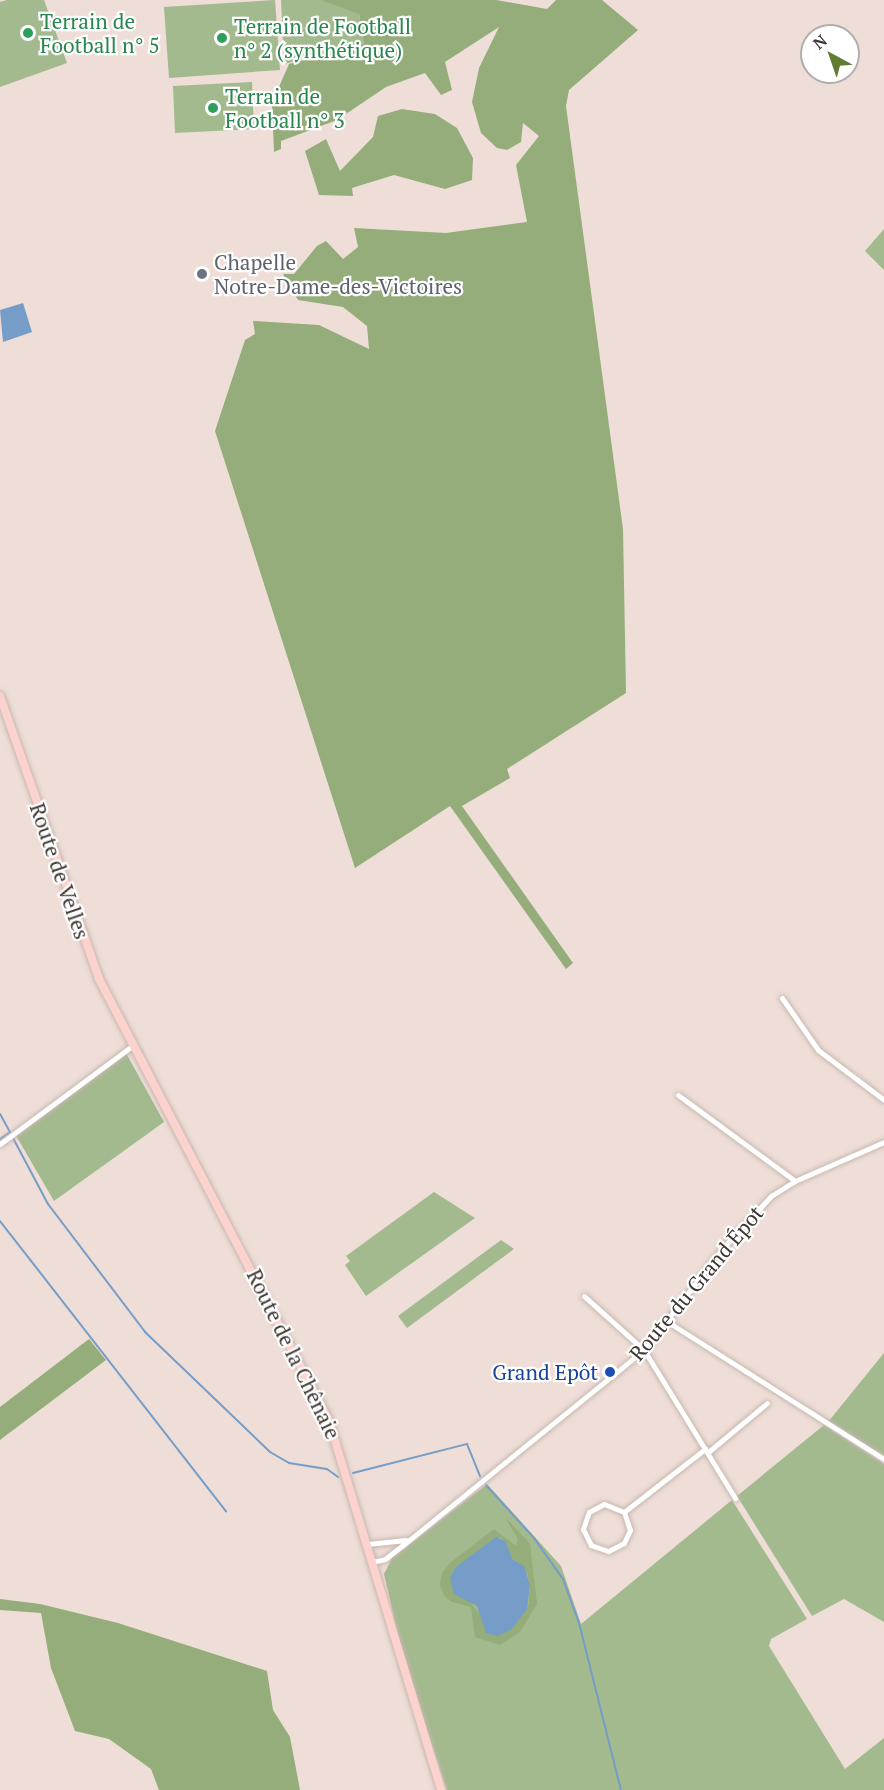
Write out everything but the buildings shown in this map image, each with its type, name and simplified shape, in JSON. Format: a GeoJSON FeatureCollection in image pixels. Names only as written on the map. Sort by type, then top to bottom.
{"type":"FeatureCollection","features":[{"type":"Feature","properties":{"kind":"main road","name":"Route de Velles"},"geometry":{"type":"LineString","coordinates":[[0,696],[83,938],[131,1043]]}},
{"type":"Feature","properties":{"kind":"main road","name":"Route de la Chênaie"},"geometry":{"type":"LineString","coordinates":[[131,1043],[316,1391],[342,1455],[441,1790]]}},
{"type":"Feature","properties":{"kind":"street"},"geometry":{"type":"LineString","coordinates":[[782,998],[818,1050],[884,1100]]}},
{"type":"Feature","properties":{"kind":"street"},"geometry":{"type":"LineString","coordinates":[[0,1144],[131,1043]]}},
{"type":"Feature","properties":{"kind":"street"},"geometry":{"type":"LineString","coordinates":[[678,1095],[795,1180]]}},
{"type":"Feature","properties":{"kind":"street","name":"Route du Grand Épot"},"geometry":{"type":"LineString","coordinates":[[372,1562],[385,1559],[644,1350],[738,1230],[771,1196],[795,1180],[884,1142]]}},
{"type":"Feature","properties":{"kind":"street"},"geometry":{"type":"LineString","coordinates":[[584,1296],[644,1350],[735,1498]]}},
{"type":"Feature","properties":{"kind":"street"},"geometry":{"type":"LineString","coordinates":[[668,1322],[884,1459]]}},
{"type":"Feature","properties":{"kind":"street"},"geometry":{"type":"LineString","coordinates":[[624,1512],[767,1403]]}},
{"type":"Feature","properties":{"kind":"street"},"geometry":{"type":"LineString","coordinates":[[604,1504],[624,1512],[630,1530],[624,1543],[608,1551],[591,1545],[583,1529],[589,1512],[604,1504]]}},
{"type":"Feature","properties":{"kind":"street","name":"Route du Grand Épot"},"geometry":{"type":"LineString","coordinates":[[367,1544],[391,1545],[411,1538]]}},
{"type":"Feature","properties":{"kind":"green space","name":"Terrain de Football n° 5"},"geometry":{"type":"Polygon","coordinates":[[[44,0],[67,63],[0,87],[0,2],[44,0]]]}},
{"type":"Feature","properties":{"kind":"green space","name":"Terrain de Football n° 2 (synthétique)"},"geometry":{"type":"Polygon","coordinates":[[[275,0],[280,70],[169,78],[164,7],[275,0]]]}},
{"type":"Feature","properties":{"kind":"green space"},"geometry":{"type":"Polygon","coordinates":[[[281,0],[321,0],[347,6],[359,14],[364,44],[284,64],[281,0]]]}},
{"type":"Feature","properties":{"kind":"green space"},"geometry":{"type":"Polygon","coordinates":[[[321,0],[496,0],[547,9],[556,0],[602,0],[638,30],[569,90],[566,106],[623,529],[626,693],[507,769],[510,778],[462,806],[573,963],[566,969],[450,806],[355,868],[215,431],[245,340],[255,334],[253,321],[319,325],[369,349],[367,326],[343,307],[298,300],[283,274],[294,274],[317,246],[326,241],[343,259],[358,247],[354,228],[446,233],[527,222],[516,165],[539,136],[523,123],[521,142],[507,150],[497,148],[481,133],[472,102],[479,68],[499,27],[445,62],[452,90],[441,95],[425,73],[386,87],[337,120],[281,141],[281,149],[274,152],[272,103],[289,64],[364,44],[359,14],[321,0]]]}},
{"type":"Feature","properties":{"kind":"green space","name":"Terrain de Football n° 3"},"geometry":{"type":"Polygon","coordinates":[[[252,82],[254,129],[175,133],[173,86],[252,82]]]}},
{"type":"Feature","properties":{"kind":"green space"},"geometry":{"type":"Polygon","coordinates":[[[402,109],[435,114],[457,128],[473,158],[472,180],[445,189],[394,175],[352,188],[353,196],[319,195],[305,151],[326,139],[340,171],[373,137],[378,116],[402,109]]]}},
{"type":"Feature","properties":{"kind":"green space"},"geometry":{"type":"Polygon","coordinates":[[[884,229],[884,270],[865,251],[884,229]]]}},
{"type":"Feature","properties":{"kind":"green space"},"geometry":{"type":"Polygon","coordinates":[[[126,1053],[164,1122],[54,1201],[15,1134],[126,1053]]]}},
{"type":"Feature","properties":{"kind":"green space"},"geometry":{"type":"Polygon","coordinates":[[[434,1192],[475,1218],[366,1296],[345,1265],[350,1261],[346,1256],[434,1192]]]}},
{"type":"Feature","properties":{"kind":"green space"},"geometry":{"type":"Polygon","coordinates":[[[501,1240],[514,1249],[407,1328],[398,1316],[501,1240]]]}},
{"type":"Feature","properties":{"kind":"green space"},"geometry":{"type":"Polygon","coordinates":[[[89,1339],[106,1360],[0,1440],[0,1407],[89,1339]]]}},
{"type":"Feature","properties":{"kind":"green space"},"geometry":{"type":"Polygon","coordinates":[[[884,1353],[884,1457],[828,1422],[884,1353]]]}},
{"type":"Feature","properties":{"kind":"green space"},"geometry":{"type":"Polygon","coordinates":[[[824,1425],[884,1464],[884,1622],[844,1599],[812,1616],[737,1496],[824,1425]]]}},
{"type":"Feature","properties":{"kind":"green space"},"geometry":{"type":"Polygon","coordinates":[[[487,1484],[561,1566],[581,1624],[732,1500],[807,1619],[771,1639],[769,1646],[845,1769],[884,1738],[884,1790],[447,1790],[404,1661],[384,1574],[392,1558],[487,1484]]]}},
{"type":"Feature","properties":{"kind":"green space"},"geometry":{"type":"Polygon","coordinates":[[[505,1517],[530,1544],[537,1604],[520,1632],[500,1645],[475,1637],[471,1607],[452,1602],[444,1596],[440,1584],[442,1573],[450,1563],[494,1529],[516,1546],[518,1539],[505,1517]],[[501,1537],[456,1567],[467,1599],[479,1613],[512,1629],[529,1604],[530,1585],[527,1572],[513,1560],[501,1537]]]}},
{"type":"Feature","properties":{"kind":"green space"},"geometry":{"type":"Polygon","coordinates":[[[0,1599],[40,1604],[118,1623],[267,1671],[273,1710],[290,1737],[300,1790],[159,1790],[151,1769],[109,1739],[75,1731],[51,1668],[41,1613],[0,1610],[0,1599]]]}},
{"type":"Feature","properties":{"kind":"water"},"geometry":{"type":"Polygon","coordinates":[[[23,303],[32,332],[3,342],[0,310],[23,303]]]}},
{"type":"Feature","properties":{"kind":"water"},"geometry":{"type":"Polygon","coordinates":[[[496,1537],[505,1541],[513,1560],[524,1566],[530,1585],[527,1609],[512,1629],[498,1636],[486,1633],[477,1606],[454,1594],[450,1578],[456,1567],[496,1537]]]}},
{"type":"Feature","properties":{"kind":"waterway"},"geometry":{"type":"LineString","coordinates":[[0,1114],[10,1132],[0,1139]]}},
{"type":"Feature","properties":{"kind":"waterway"},"geometry":{"type":"LineString","coordinates":[[13,1138],[48,1204],[145,1332],[270,1452],[289,1463],[327,1469],[338,1477]]}},
{"type":"Feature","properties":{"kind":"waterway"},"geometry":{"type":"LineString","coordinates":[[0,1221],[226,1511]]}},
{"type":"Feature","properties":{"kind":"waterway"},"geometry":{"type":"LineString","coordinates":[[353,1473],[467,1444],[480,1477]]}},
{"type":"Feature","properties":{"kind":"waterway"},"geometry":{"type":"LineString","coordinates":[[486,1485],[534,1538],[563,1579],[579,1623],[621,1790]]}},
{"type":"Feature","properties":{"kind":"place","name":"Terrain de Football n° 5"},"geometry":{"type":"Point","coordinates":[28,33]}},
{"type":"Feature","properties":{"kind":"place","name":"Terrain de Football n° 2 (synthétique)"},"geometry":{"type":"Point","coordinates":[222,38]}},
{"type":"Feature","properties":{"kind":"place","name":"Terrain de Football n° 3"},"geometry":{"type":"Point","coordinates":[213,108]}},
{"type":"Feature","properties":{"kind":"place","name":"Chapelle Notre-Dame-des-Victoires"},"geometry":{"type":"Point","coordinates":[202,274]}},
{"type":"Feature","properties":{"kind":"place","name":"Grand Epôt"},"geometry":{"type":"Point","coordinates":[610,1372]}}]}
